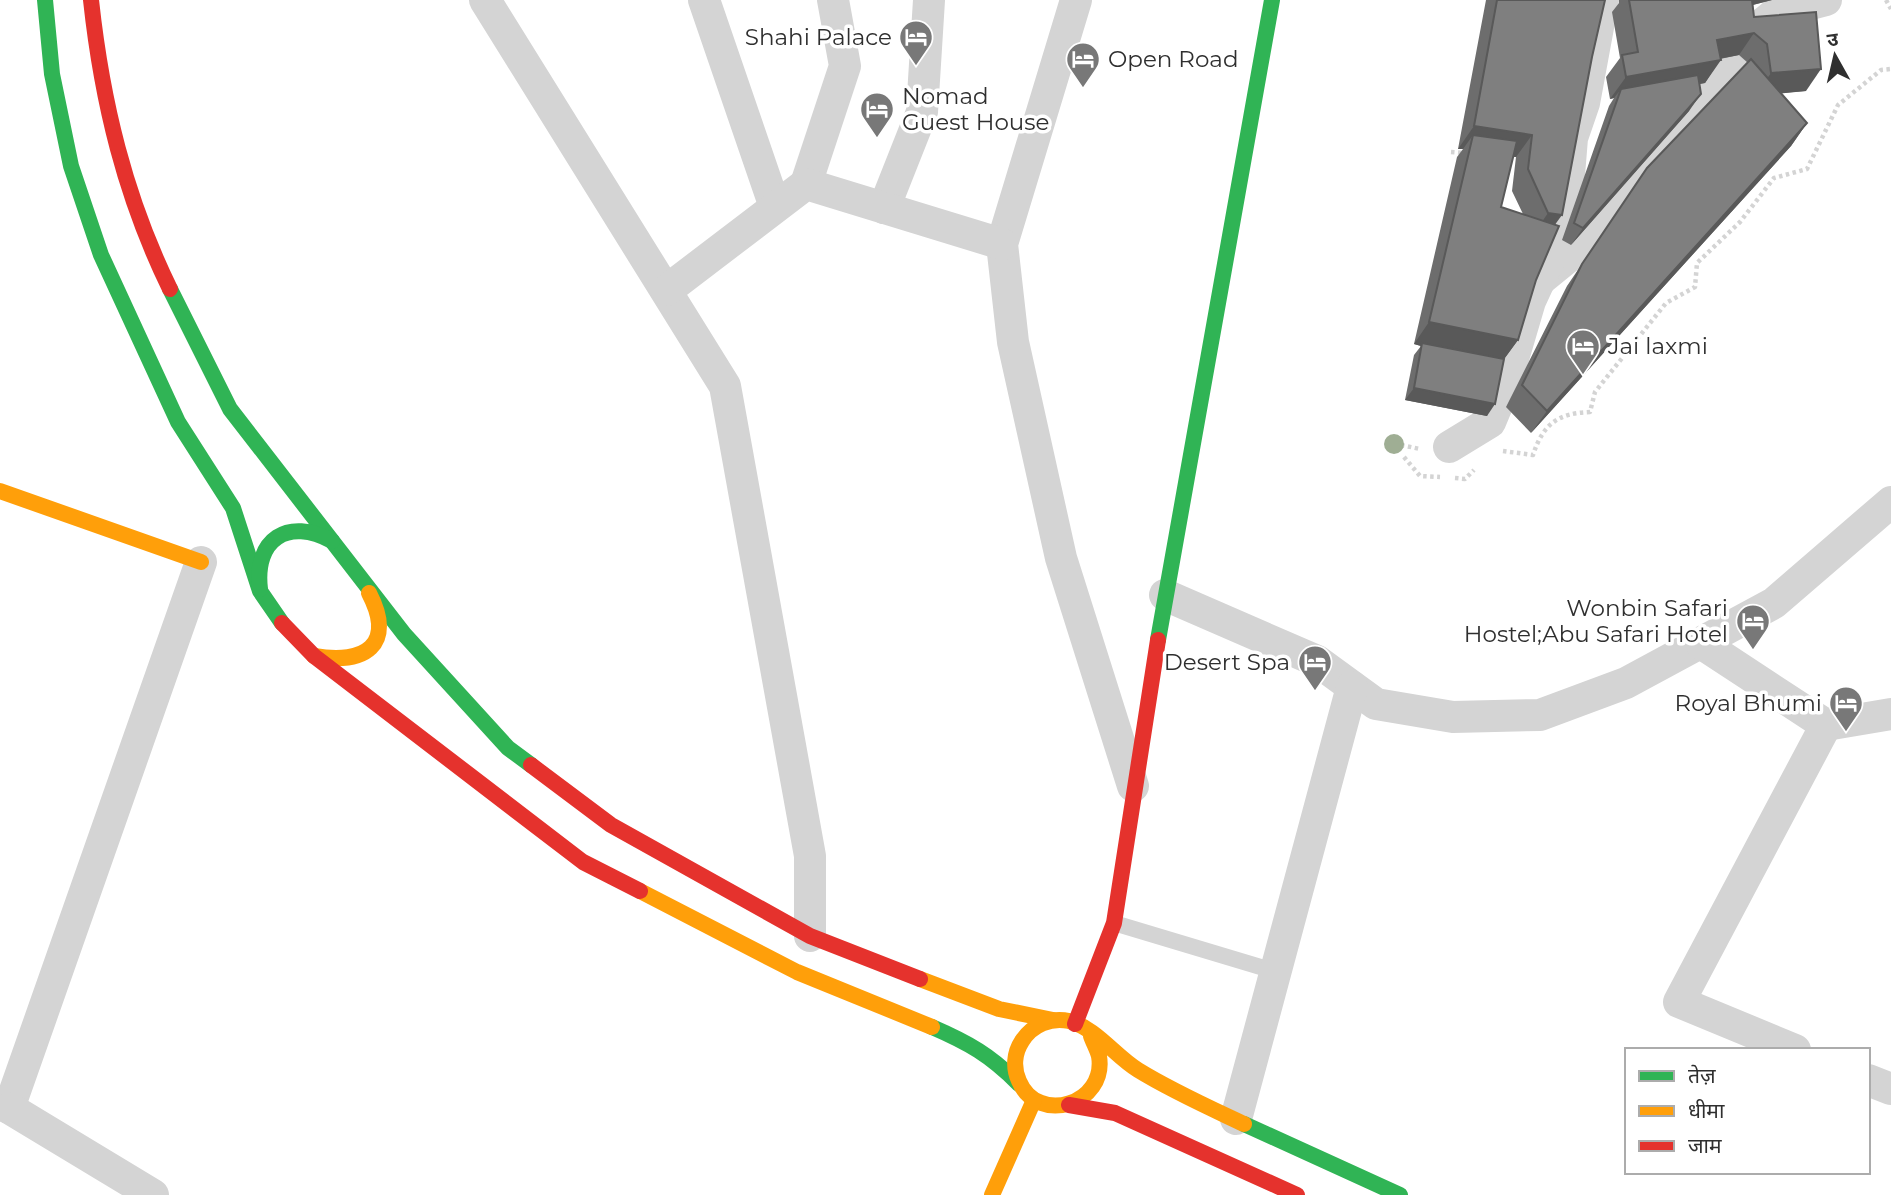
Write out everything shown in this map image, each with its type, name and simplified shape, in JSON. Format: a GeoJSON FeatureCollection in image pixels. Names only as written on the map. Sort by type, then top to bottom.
{"type":"FeatureCollection","features":[{"type":"Feature","properties":{"kind":"main road"},"geometry":{"type":"LineString","coordinates":[[45,0],[52,74],[71,166],[101,256],[178,422],[233,508],[248,554],[253,592],[314,656],[583,862],[797,972],[972,1044],[996,1061],[1034,1100],[1055,1107],[1069,1105],[1082,1099],[1093,1089],[1099,1077],[1099,1048],[1091,1036]]}},
{"type":"Feature","properties":{"kind":"main road"},"geometry":{"type":"LineString","coordinates":[[91,0],[98,64],[116,151],[145,237],[230,410],[404,634],[508,748],[611,825],[810,936],[999,1009],[1074,1024],[1139,1071],[1400,1195]]}},
{"type":"Feature","properties":{"kind":"main road"},"geometry":{"type":"LineString","coordinates":[[1074,1024],[1114,923],[1133,786],[1165,595],[1272,0]]}},
{"type":"Feature","properties":{"kind":"main road"},"geometry":{"type":"LineString","coordinates":[[0,491],[216,563],[264,549],[279,537],[297,529],[312,531],[332,541]]}},
{"type":"Feature","properties":{"kind":"main road"},"geometry":{"type":"LineString","coordinates":[[253,592],[264,549]]}},
{"type":"Feature","properties":{"kind":"main road"},"geometry":{"type":"LineString","coordinates":[[314,656],[342,662],[360,657],[375,642],[381,622],[368,587]]}},
{"type":"Feature","properties":{"kind":"main road"},"geometry":{"type":"LineString","coordinates":[[1019,1084],[1014,1071],[1019,1043],[1033,1028],[1053,1020]]}},
{"type":"Feature","properties":{"kind":"main road"},"geometry":{"type":"LineString","coordinates":[[992,1195],[1034,1100]]}},
{"type":"Feature","properties":{"kind":"main road"},"geometry":{"type":"LineString","coordinates":[[1069,1105],[1115,1112],[1297,1195]]}},
{"type":"Feature","properties":{"kind":"street"},"geometry":{"type":"LineString","coordinates":[[485,0],[725,386],[810,856],[810,936]]}},
{"type":"Feature","properties":{"kind":"street"},"geometry":{"type":"LineString","coordinates":[[704,0],[775,207]]}},
{"type":"Feature","properties":{"kind":"street"},"geometry":{"type":"LineString","coordinates":[[667,290],[806,184],[845,66],[833,0]]}},
{"type":"Feature","properties":{"kind":"street"},"geometry":{"type":"LineString","coordinates":[[884,208],[922,112],[929,0]]}},
{"type":"Feature","properties":{"kind":"street"},"geometry":{"type":"LineString","coordinates":[[1076,0],[1002,244],[1013,342],[1061,558],[1133,786]]}},
{"type":"Feature","properties":{"kind":"street"},"geometry":{"type":"LineString","coordinates":[[1449,447],[1490,422],[1505,386],[1530,301],[1548,262],[1569,175],[1572,138],[1584,103],[1603,0]]}},
{"type":"Feature","properties":{"kind":"street"},"geometry":{"type":"LineString","coordinates":[[1540,280],[1584,244],[1776,13],[1826,0]]}},
{"type":"Feature","properties":{"kind":"street"},"geometry":{"type":"LineString","coordinates":[[806,184],[1002,244]]}},
{"type":"Feature","properties":{"kind":"street"},"geometry":{"type":"LineString","coordinates":[[1165,595],[1317,661],[1376,704],[1453,717],[1540,715],[1626,683],[1774,603],[1891,502]]}},
{"type":"Feature","properties":{"kind":"street"},"geometry":{"type":"LineString","coordinates":[[153,1195],[5,1105],[216,563]]}},
{"type":"Feature","properties":{"kind":"street"},"geometry":{"type":"LineString","coordinates":[[1700,643],[1826,725],[1891,714]]}},
{"type":"Feature","properties":{"kind":"street"},"geometry":{"type":"LineString","coordinates":[[1236,1119],[1352,687]]}},
{"type":"Feature","properties":{"kind":"street"},"geometry":{"type":"LineString","coordinates":[[1790,1048],[1679,1002],[1826,725]]}},
{"type":"Feature","properties":{"kind":"street"},"geometry":{"type":"LineString","coordinates":[[1870,1081],[1891,1089]]}},
{"type":"Feature","properties":{"kind":"lane"},"geometry":{"type":"LineString","coordinates":[[1114,923],[1274,971]]}},
{"type":"Feature","properties":{"kind":"path"},"geometry":{"type":"LineString","coordinates":[[1886,0],[1891,9]]}},
{"type":"Feature","properties":{"kind":"path"},"geometry":{"type":"LineString","coordinates":[[1495,450],[1533,455],[1539,435],[1567,413],[1590,412],[1595,392],[1665,303],[1695,287],[1697,263],[1740,222],[1774,178],[1807,169],[1838,105],[1881,70],[1891,69]]}},
{"type":"Feature","properties":{"kind":"path"},"geometry":{"type":"LineString","coordinates":[[1451,152],[1474,155]]}},
{"type":"Feature","properties":{"kind":"path"},"geometry":{"type":"LineString","coordinates":[[1404,457],[1420,476],[1465,479],[1475,469]]}},
{"type":"Feature","properties":{"kind":"building"},"geometry":{"type":"Polygon","coordinates":[[[1497,0],[1605,0],[1562,215],[1548,213],[1528,169],[1532,135],[1474,126],[1497,0]]]}},
{"type":"Feature","properties":{"kind":"building"},"geometry":{"type":"Polygon","coordinates":[[[1629,0],[1752,0],[1754,17],[1816,12],[1821,69],[1771,73],[1767,44],[1754,33],[1717,40],[1721,60],[1626,77],[1622,55],[1638,52],[1629,0]]]}},
{"type":"Feature","properties":{"kind":"building"},"geometry":{"type":"Polygon","coordinates":[[[1751,59],[1807,123],[1547,411],[1522,385],[1582,264],[1647,168],[1751,59]]]}},
{"type":"Feature","properties":{"kind":"building"},"geometry":{"type":"Polygon","coordinates":[[[1698,75],[1701,94],[1583,228],[1574,223],[1621,89],[1698,75]]]}},
{"type":"Feature","properties":{"kind":"building"},"geometry":{"type":"Polygon","coordinates":[[[1473,135],[1517,141],[1501,207],[1559,226],[1536,280],[1518,340],[1429,322],[1473,135]]]}},
{"type":"Feature","properties":{"kind":"building"},"geometry":{"type":"Polygon","coordinates":[[[1422,343],[1504,359],[1495,404],[1414,388],[1422,343]]]}},
{"type":"Feature","properties":{"kind":"traffic: fast"},"geometry":{"type":"LineString","coordinates":[[45,0],[52,74],[71,166],[101,255],[178,422],[233,508],[260,591],[282,623]]}},
{"type":"Feature","properties":{"kind":"traffic: fast"},"geometry":{"type":"LineString","coordinates":[[1158,640],[1272,0]]}},
{"type":"Feature","properties":{"kind":"traffic: fast"},"geometry":{"type":"LineString","coordinates":[[170,289],[230,409],[404,634],[508,748],[531,765]]}},
{"type":"Feature","properties":{"kind":"traffic: fast"},"geometry":{"type":"LineString","coordinates":[[260,589],[263,557],[277,537],[288,532],[301,531],[332,541]]}},
{"type":"Feature","properties":{"kind":"traffic: fast"},"geometry":{"type":"LineString","coordinates":[[932,1027],[978,1051],[1019,1084]]}},
{"type":"Feature","properties":{"kind":"traffic: fast"},"geometry":{"type":"LineString","coordinates":[[1244,1124],[1400,1195]]}},
{"type":"Feature","properties":{"kind":"traffic: slow"},"geometry":{"type":"LineString","coordinates":[[0,491],[201,562]]}},
{"type":"Feature","properties":{"kind":"traffic: slow"},"geometry":{"type":"LineString","coordinates":[[314,656],[348,657],[361,654],[371,647],[377,638],[379,626],[369,593]]}},
{"type":"Feature","properties":{"kind":"traffic: slow"},"geometry":{"type":"LineString","coordinates":[[640,891],[797,972],[932,1027]]}},
{"type":"Feature","properties":{"kind":"traffic: slow"},"geometry":{"type":"LineString","coordinates":[[920,979],[999,1009],[1053,1020]]}},
{"type":"Feature","properties":{"kind":"traffic: slow"},"geometry":{"type":"LineString","coordinates":[[1091,1036],[1099,1056],[1099,1073],[1093,1086],[1082,1097],[1055,1106],[1041,1103],[1028,1095],[1016,1071],[1015,1061],[1019,1046],[1026,1035],[1037,1027],[1049,1021],[1062,1020],[1088,1030],[1151,1078],[1244,1124]]}},
{"type":"Feature","properties":{"kind":"traffic: slow"},"geometry":{"type":"LineString","coordinates":[[992,1195],[1034,1100]]}},
{"type":"Feature","properties":{"kind":"traffic: jam"},"geometry":{"type":"LineString","coordinates":[[91,0],[102,75],[118,148],[140,219],[170,289]]}},
{"type":"Feature","properties":{"kind":"traffic: jam"},"geometry":{"type":"LineString","coordinates":[[282,623],[314,656],[583,862],[640,891]]}},
{"type":"Feature","properties":{"kind":"traffic: jam"},"geometry":{"type":"LineString","coordinates":[[1075,1024],[1114,923],[1158,640]]}},
{"type":"Feature","properties":{"kind":"traffic: jam"},"geometry":{"type":"LineString","coordinates":[[531,765],[611,825],[810,936],[920,979]]}},
{"type":"Feature","properties":{"kind":"traffic: jam"},"geometry":{"type":"LineString","coordinates":[[1069,1105],[1115,1113],[1297,1195]]}},
{"type":"Feature","properties":{"kind":"place","name":"Shahi Palace"},"geometry":{"type":"Point","coordinates":[916,67]}},
{"type":"Feature","properties":{"kind":"place","name":"Open Road"},"geometry":{"type":"Point","coordinates":[1083,89]}},
{"type":"Feature","properties":{"kind":"place","name":"Nomad Guest House"},"geometry":{"type":"Point","coordinates":[877,139]}},
{"type":"Feature","properties":{"kind":"place","name":"Jai laxmi"},"geometry":{"type":"Point","coordinates":[1583,376]}},
{"type":"Feature","properties":{"kind":"place","name":"Wonbin Safari Hostel;Abu Safari Hotel"},"geometry":{"type":"Point","coordinates":[1753,651]}},
{"type":"Feature","properties":{"kind":"place","name":"Desert Spa"},"geometry":{"type":"Point","coordinates":[1315,692]}},
{"type":"Feature","properties":{"kind":"place","name":"Royal Bhumi"},"geometry":{"type":"Point","coordinates":[1846,733]}}]}
